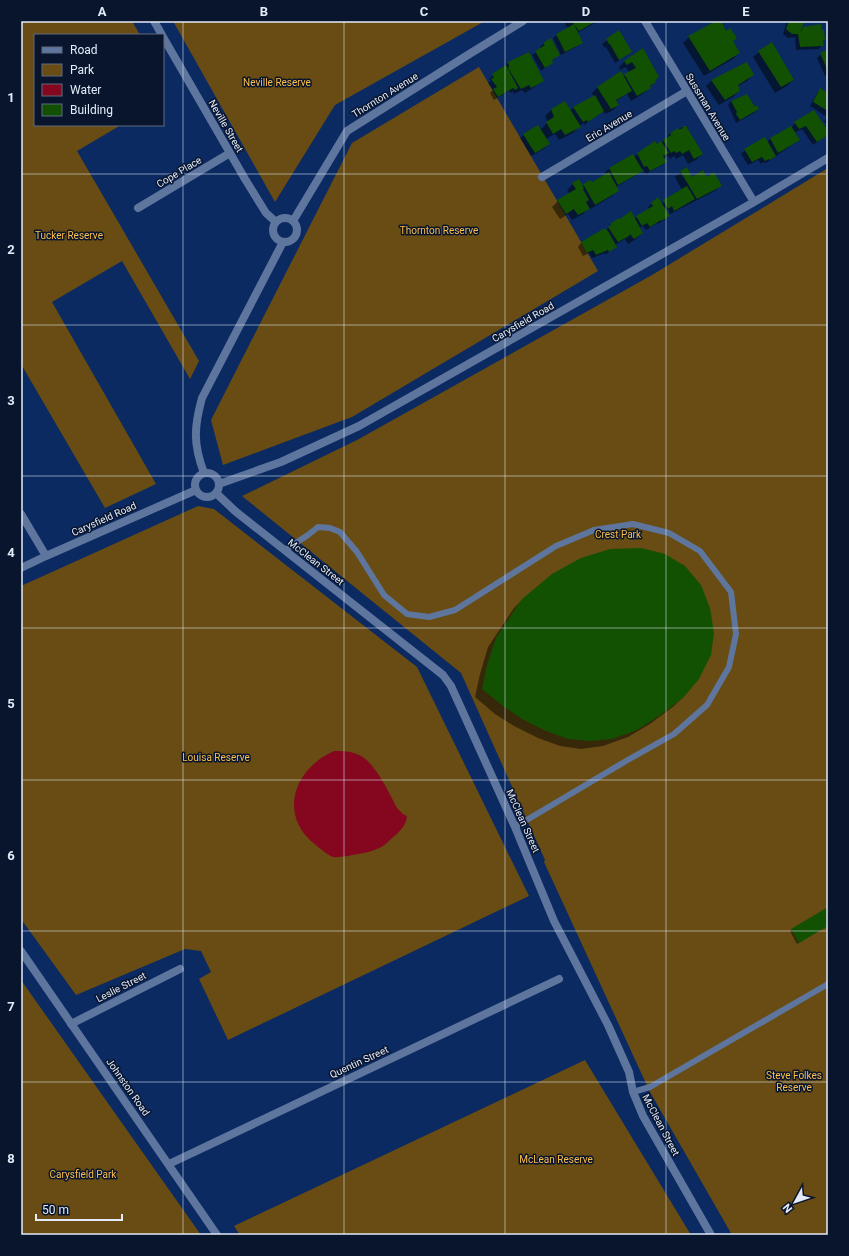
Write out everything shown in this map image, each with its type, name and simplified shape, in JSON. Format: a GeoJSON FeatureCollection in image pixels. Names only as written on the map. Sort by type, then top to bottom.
{"type":"FeatureCollection","features":[{"type":"Feature","properties":{"kind":"street","name":"Neville Street"},"geometry":{"type":"LineString","coordinates":[[154,21],[162,34]]}},
{"type":"Feature","properties":{"kind":"street","name":"Thornton Avenue"},"geometry":{"type":"LineString","coordinates":[[204,473],[199,460],[196,440],[196,426],[202,398],[283,242],[291,240],[296,235],[297,227],[293,221],[347,131],[523,21]]}},
{"type":"Feature","properties":{"kind":"street","name":"Sussman Avenue"},"geometry":{"type":"LineString","coordinates":[[645,21],[754,202]]}},
{"type":"Feature","properties":{"kind":"street","name":"Neville Street"},"geometry":{"type":"LineString","coordinates":[[164,38],[266,213],[276,222]]}},
{"type":"Feature","properties":{"kind":"street","name":"Eric Avenue"},"geometry":{"type":"LineString","coordinates":[[542,177],[687,91]]}},
{"type":"Feature","properties":{"kind":"street","name":"Cope Place"},"geometry":{"type":"LineString","coordinates":[[138,208],[230,153]]}},
{"type":"Feature","properties":{"kind":"street","name":"Carysfield Road"},"geometry":{"type":"LineString","coordinates":[[219,484],[281,462],[359,426],[754,202],[828,158]]}},
{"type":"Feature","properties":{"kind":"street"},"geometry":{"type":"LineString","coordinates":[[283,242],[274,234],[274,226],[280,219],[284,218],[293,221]]}},
{"type":"Feature","properties":{"kind":"street"},"geometry":{"type":"LineString","coordinates":[[204,473],[209,473],[214,476],[219,484],[219,489],[216,493],[209,497],[202,496],[196,490],[196,482],[200,475],[204,473]]}},
{"type":"Feature","properties":{"kind":"street","name":"Carysfield Road"},"geometry":{"type":"LineString","coordinates":[[21,568],[196,490]]}},
{"type":"Feature","properties":{"kind":"street","name":"McClean Street"},"geometry":{"type":"LineString","coordinates":[[216,493],[235,511],[443,676],[451,686],[515,827],[554,922],[614,1039],[629,1072],[633,1092],[643,1116],[711,1235]]}},
{"type":"Feature","properties":{"kind":"street"},"geometry":{"type":"LineString","coordinates":[[21,514],[46,556]]}},
{"type":"Feature","properties":{"kind":"street","name":"Johnston Road"},"geometry":{"type":"LineString","coordinates":[[21,951],[218,1235]]}},
{"type":"Feature","properties":{"kind":"street","name":"Leslie Street"},"geometry":{"type":"LineString","coordinates":[[71,1024],[180,969]]}},
{"type":"Feature","properties":{"kind":"street","name":"Quentin Street"},"geometry":{"type":"LineString","coordinates":[[169,1164],[559,979]]}},
{"type":"Feature","properties":{"kind":"lane"},"geometry":{"type":"LineString","coordinates":[[285,550],[318,527],[330,528],[340,532],[357,552],[384,595],[407,614],[429,617],[455,610],[556,546],[594,530],[633,524],[669,533],[700,551],[731,592],[736,634],[729,667],[707,704],[674,734],[515,827]]}},
{"type":"Feature","properties":{"kind":"lane"},"geometry":{"type":"LineString","coordinates":[[633,1092],[650,1087],[828,984]]}},
{"type":"Feature","properties":{"kind":"green space","name":"Tucker Reserve"},"geometry":{"type":"Polygon","coordinates":[[[21,21],[132,21],[139,34],[34,34],[34,126],[119,126],[77,151],[199,361],[190,379],[122,261],[52,302],[156,484],[105,508],[21,364],[21,21]]]}},
{"type":"Feature","properties":{"kind":"green space","name":"Neville Reserve"},"geometry":{"type":"Polygon","coordinates":[[[173,21],[485,21],[335,105],[275,202],[173,21]]]}},
{"type":"Feature","properties":{"kind":"green space","name":"Thornton Reserve"},"geometry":{"type":"Polygon","coordinates":[[[479,67],[598,271],[352,417],[223,465],[211,420],[352,143],[479,67]]]}},
{"type":"Feature","properties":{"kind":"green space","name":"Crest Park"},"geometry":{"type":"Polygon","coordinates":[[[828,168],[828,1235],[732,1235],[650,1092],[544,862],[545,860],[461,673],[242,496],[357,440],[652,275],[828,168]]]}},
{"type":"Feature","properties":{"kind":"green space","name":"Louisa Reserve"},"geometry":{"type":"Polygon","coordinates":[[[198,506],[214,509],[417,667],[529,896],[228,1040],[199,979],[211,972],[201,951],[185,949],[76,995],[21,919],[21,586],[198,506]]]}},
{"type":"Feature","properties":{"kind":"green space","name":"Carysfield Park"},"geometry":{"type":"Polygon","coordinates":[[[21,980],[201,1235],[21,1235],[21,980]]]}},
{"type":"Feature","properties":{"kind":"green space","name":"McLean Reserve"},"geometry":{"type":"Polygon","coordinates":[[[585,1060],[691,1235],[368,1235],[366,1233],[362,1235],[240,1235],[234,1226],[585,1060]]]}},
{"type":"Feature","properties":{"kind":"water"},"geometry":{"type":"Polygon","coordinates":[[[334,751],[344,751],[359,755],[371,764],[386,786],[397,808],[407,816],[405,824],[400,830],[385,845],[377,849],[342,857],[333,857],[311,841],[301,829],[295,816],[294,803],[296,790],[302,778],[310,767],[321,758],[334,751]]]}},
{"type":"Feature","properties":{"kind":"building"},"geometry":{"type":"Polygon","coordinates":[[[573,21],[596,21],[579,31],[573,21]]]}},
{"type":"Feature","properties":{"kind":"building"},"geometry":{"type":"Polygon","coordinates":[[[716,21],[721,21],[726,31],[730,28],[737,38],[733,41],[740,53],[710,71],[688,36],[716,21]]]}},
{"type":"Feature","properties":{"kind":"building"},"geometry":{"type":"Polygon","coordinates":[[[789,21],[804,21],[800,34],[803,27],[821,24],[822,30],[824,30],[824,46],[800,47],[798,34],[792,34],[786,29],[789,21]]]}},
{"type":"Feature","properties":{"kind":"building"},"geometry":{"type":"Polygon","coordinates":[[[574,24],[583,43],[565,52],[556,34],[574,24]]]}},
{"type":"Feature","properties":{"kind":"building"},"geometry":{"type":"Polygon","coordinates":[[[619,30],[632,52],[619,60],[606,39],[619,30]]]}},
{"type":"Feature","properties":{"kind":"building"},"geometry":{"type":"Polygon","coordinates":[[[551,38],[560,55],[552,60],[553,63],[545,68],[535,51],[545,45],[543,43],[551,38]]]}},
{"type":"Feature","properties":{"kind":"building"},"geometry":{"type":"Polygon","coordinates":[[[772,42],[794,80],[781,87],[758,51],[772,42]]]}},
{"type":"Feature","properties":{"kind":"building"},"geometry":{"type":"Polygon","coordinates":[[[643,48],[659,77],[655,80],[656,82],[650,86],[651,88],[637,96],[624,74],[636,68],[632,62],[627,65],[624,61],[643,48]]]}},
{"type":"Feature","properties":{"kind":"building"},"geometry":{"type":"Polygon","coordinates":[[[827,50],[828,52],[828,71],[820,53],[827,50]]]}},
{"type":"Feature","properties":{"kind":"building"},"geometry":{"type":"Polygon","coordinates":[[[529,52],[544,81],[531,88],[529,85],[521,89],[508,68],[508,62],[529,52]]]}},
{"type":"Feature","properties":{"kind":"building"},"geometry":{"type":"Polygon","coordinates":[[[747,62],[754,75],[738,85],[740,91],[725,100],[711,80],[747,62]]]}},
{"type":"Feature","properties":{"kind":"building"},"geometry":{"type":"Polygon","coordinates":[[[506,65],[518,88],[515,90],[513,88],[498,97],[493,89],[497,87],[491,79],[494,77],[492,74],[506,65]]]}},
{"type":"Feature","properties":{"kind":"building"},"geometry":{"type":"Polygon","coordinates":[[[621,71],[632,91],[616,100],[619,105],[611,109],[597,87],[621,71]]]}},
{"type":"Feature","properties":{"kind":"building"},"geometry":{"type":"Polygon","coordinates":[[[820,88],[828,93],[828,111],[813,102],[820,88]]]}},
{"type":"Feature","properties":{"kind":"building"},"geometry":{"type":"Polygon","coordinates":[[[747,94],[755,107],[757,105],[759,109],[740,120],[731,101],[747,94]]]}},
{"type":"Feature","properties":{"kind":"building"},"geometry":{"type":"Polygon","coordinates":[[[595,95],[604,111],[588,122],[587,120],[583,122],[573,107],[595,95]]]}},
{"type":"Feature","properties":{"kind":"building"},"geometry":{"type":"Polygon","coordinates":[[[565,101],[581,127],[565,135],[561,129],[553,134],[546,122],[554,117],[551,109],[565,101]]]}},
{"type":"Feature","properties":{"kind":"building"},"geometry":{"type":"Polygon","coordinates":[[[814,110],[828,131],[828,135],[817,142],[806,126],[799,129],[794,122],[814,110]]]}},
{"type":"Feature","properties":{"kind":"building"},"geometry":{"type":"Polygon","coordinates":[[[538,125],[550,144],[535,153],[523,134],[538,125]]]}},
{"type":"Feature","properties":{"kind":"building"},"geometry":{"type":"Polygon","coordinates":[[[682,126],[686,126],[703,154],[694,159],[689,150],[682,154],[680,151],[676,153],[674,151],[671,153],[663,140],[678,128],[679,130],[683,128],[682,126]]]}},
{"type":"Feature","properties":{"kind":"building"},"geometry":{"type":"Polygon","coordinates":[[[791,126],[800,140],[778,153],[770,138],[791,126]]]}},
{"type":"Feature","properties":{"kind":"building"},"geometry":{"type":"Polygon","coordinates":[[[765,137],[776,156],[765,161],[762,157],[752,162],[744,149],[765,137]]]}},
{"type":"Feature","properties":{"kind":"building"},"geometry":{"type":"Polygon","coordinates":[[[655,141],[657,144],[661,141],[669,153],[663,156],[667,162],[650,171],[647,166],[644,167],[637,153],[655,141]]]}},
{"type":"Feature","properties":{"kind":"building"},"geometry":{"type":"Polygon","coordinates":[[[633,154],[643,171],[618,185],[609,168],[633,154]]]}},
{"type":"Feature","properties":{"kind":"building"},"geometry":{"type":"Polygon","coordinates":[[[687,167],[692,177],[703,170],[707,177],[714,172],[722,186],[697,199],[680,171],[687,167]]]}},
{"type":"Feature","properties":{"kind":"building"},"geometry":{"type":"Polygon","coordinates":[[[609,172],[619,191],[595,205],[583,184],[591,180],[592,182],[609,172]]]}},
{"type":"Feature","properties":{"kind":"building"},"geometry":{"type":"Polygon","coordinates":[[[579,179],[589,200],[586,202],[590,209],[578,215],[574,209],[566,214],[557,200],[576,189],[572,183],[579,179]]]}},
{"type":"Feature","properties":{"kind":"building"},"geometry":{"type":"Polygon","coordinates":[[[687,186],[695,199],[674,211],[672,206],[668,209],[663,200],[687,186]]]}},
{"type":"Feature","properties":{"kind":"building"},"geometry":{"type":"Polygon","coordinates":[[[658,197],[670,216],[650,227],[647,223],[642,226],[636,216],[653,206],[651,203],[658,197]]]}},
{"type":"Feature","properties":{"kind":"building"},"geometry":{"type":"Polygon","coordinates":[[[631,211],[643,233],[634,239],[630,234],[618,242],[608,227],[612,224],[611,223],[619,218],[620,219],[631,211]]]}},
{"type":"Feature","properties":{"kind":"building"},"geometry":{"type":"Polygon","coordinates":[[[603,229],[608,231],[617,247],[609,252],[608,250],[596,255],[593,250],[587,253],[581,242],[603,229]]]}},
{"type":"Feature","properties":{"kind":"building"},"geometry":{"type":"Polygon","coordinates":[[[641,548],[665,554],[685,566],[701,585],[710,608],[714,633],[711,655],[699,679],[683,698],[637,730],[612,739],[590,741],[568,739],[546,731],[522,719],[482,689],[487,665],[496,638],[522,599],[552,574],[581,558],[610,549],[641,548]]]}},
{"type":"Feature","properties":{"kind":"building"},"geometry":{"type":"Polygon","coordinates":[[[828,907],[828,926],[799,943],[791,929],[828,907]]]}},
{"type":"Feature","properties":{"kind":"park label","name":"Steve Folkes Reserve"},"geometry":{"type":"Point","coordinates":[794,1080]}}]}
